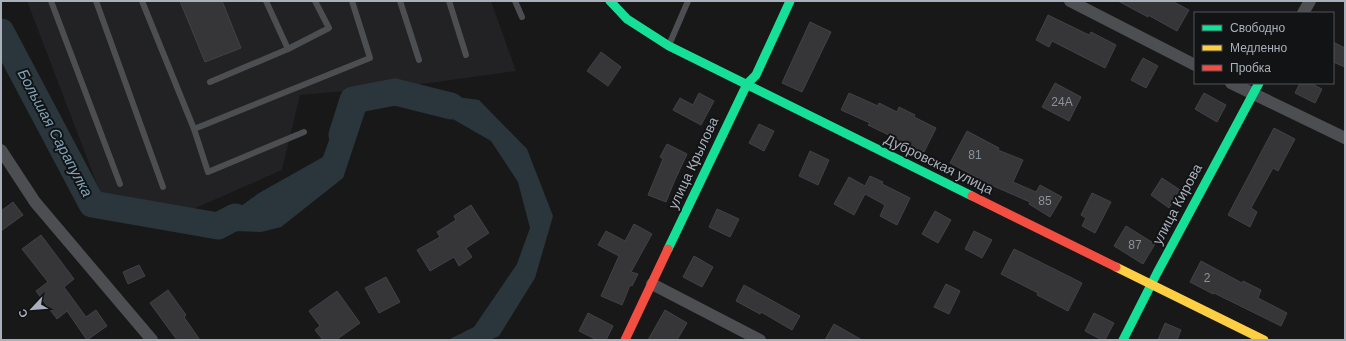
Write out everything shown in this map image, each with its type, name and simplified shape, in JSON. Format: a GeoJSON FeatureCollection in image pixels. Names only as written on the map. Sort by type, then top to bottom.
{"type":"FeatureCollection","features":[{"type":"Feature","properties":{"kind":"street","name":"Дубровская улица"},"geometry":{"type":"LineString","coordinates":[[610,1],[627,19],[669,46],[1264,340]]}},
{"type":"Feature","properties":{"kind":"street","name":"улица Крылова"},"geometry":{"type":"LineString","coordinates":[[625,340],[747,84],[756,75],[790,1]]}},
{"type":"Feature","properties":{"kind":"street"},"geometry":{"type":"LineString","coordinates":[[1070,1],[1194,64]]}},
{"type":"Feature","properties":{"kind":"street"},"geometry":{"type":"LineString","coordinates":[[1304,12],[1310,1]]}},
{"type":"Feature","properties":{"kind":"street"},"geometry":{"type":"LineString","coordinates":[[1232,84],[1345,138]]}},
{"type":"Feature","properties":{"kind":"street","name":"улица Кирова"},"geometry":{"type":"LineString","coordinates":[[1123,340],[1258,84]]}},
{"type":"Feature","properties":{"kind":"street"},"geometry":{"type":"LineString","coordinates":[[1,150],[35,202],[152,340]]}},
{"type":"Feature","properties":{"kind":"street"},"geometry":{"type":"LineString","coordinates":[[652,284],[760,340]]}},
{"type":"Feature","properties":{"kind":"lane"},"geometry":{"type":"LineString","coordinates":[[51,1],[120,184]]}},
{"type":"Feature","properties":{"kind":"lane"},"geometry":{"type":"LineString","coordinates":[[96,1],[163,187]]}},
{"type":"Feature","properties":{"kind":"lane"},"geometry":{"type":"LineString","coordinates":[[142,1],[194,129],[208,172],[304,132]]}},
{"type":"Feature","properties":{"kind":"lane"},"geometry":{"type":"LineString","coordinates":[[266,1],[288,49]]}},
{"type":"Feature","properties":{"kind":"lane"},"geometry":{"type":"LineString","coordinates":[[210,82],[288,49],[328,28],[315,1]]}},
{"type":"Feature","properties":{"kind":"lane"},"geometry":{"type":"LineString","coordinates":[[194,129],[370,58],[352,1]]}},
{"type":"Feature","properties":{"kind":"lane"},"geometry":{"type":"LineString","coordinates":[[400,1],[419,60]]}},
{"type":"Feature","properties":{"kind":"lane"},"geometry":{"type":"LineString","coordinates":[[449,1],[466,55]]}},
{"type":"Feature","properties":{"kind":"lane"},"geometry":{"type":"LineString","coordinates":[[515,1],[522,17]]}},
{"type":"Feature","properties":{"kind":"lane"},"geometry":{"type":"LineString","coordinates":[[669,46],[688,1]]}},
{"type":"Feature","properties":{"kind":"shaded area"},"geometry":{"type":"Polygon","coordinates":[[[27,1],[491,1],[516,71],[415,85],[300,95],[282,170],[175,217],[100,192],[27,1]]]}},
{"type":"Feature","properties":{"kind":"shaded area"},"geometry":{"type":"Polygon","coordinates":[[[411,95],[450,96],[479,100],[527,149],[553,216],[535,278],[499,336],[490,340],[448,340],[474,327],[517,264],[530,228],[518,182],[491,141],[411,95]]]}},
{"type":"Feature","properties":{"kind":"shaded area"},"geometry":{"type":"Polygon","coordinates":[[[369,100],[343,178],[281,227],[261,232],[200,230],[200,213],[230,214],[259,193],[323,157],[343,101],[369,100]]]}},
{"type":"Feature","properties":{"kind":"building"},"geometry":{"type":"Polygon","coordinates":[[[180,1],[222,1],[241,48],[205,62],[180,1]]]}},
{"type":"Feature","properties":{"kind":"building"},"geometry":{"type":"Polygon","coordinates":[[[1118,1],[1172,1],[1189,10],[1177,31],[1118,1]]]}},
{"type":"Feature","properties":{"kind":"building"},"geometry":{"type":"Polygon","coordinates":[[[1048,15],[1089,35],[1091,32],[1116,45],[1105,68],[1052,41],[1049,47],[1036,40],[1048,15]]]}},
{"type":"Feature","properties":{"kind":"building"},"geometry":{"type":"Polygon","coordinates":[[[810,22],[831,32],[802,92],[782,83],[810,22]]]}},
{"type":"Feature","properties":{"kind":"building"},"geometry":{"type":"Polygon","coordinates":[[[1334,42],[1345,48],[1345,67],[1334,62],[1334,42]]]}},
{"type":"Feature","properties":{"kind":"building"},"geometry":{"type":"Polygon","coordinates":[[[601,52],[621,67],[608,86],[587,71],[601,52]]]}},
{"type":"Feature","properties":{"kind":"building"},"geometry":{"type":"Polygon","coordinates":[[[1143,58],[1158,66],[1146,88],[1131,80],[1143,58]]]}},
{"type":"Feature","properties":{"kind":"building"},"geometry":{"type":"Polygon","coordinates":[[[1055,83],[1081,97],[1069,121],[1042,107],[1055,83]]]}},
{"type":"Feature","properties":{"kind":"building"},"geometry":{"type":"Polygon","coordinates":[[[1300,84],[1312,84],[1322,89],[1315,103],[1295,93],[1300,84]]]}},
{"type":"Feature","properties":{"kind":"building"},"geometry":{"type":"Polygon","coordinates":[[[699,93],[714,101],[701,125],[673,110],[680,98],[693,105],[699,93]]]}},
{"type":"Feature","properties":{"kind":"building"},"geometry":{"type":"Polygon","coordinates":[[[849,93],[878,106],[879,103],[897,112],[899,107],[915,115],[914,117],[936,128],[924,152],[868,125],[870,123],[841,110],[849,93]]]}},
{"type":"Feature","properties":{"kind":"building"},"geometry":{"type":"Polygon","coordinates":[[[1204,93],[1226,105],[1217,122],[1195,109],[1204,93]]]}},
{"type":"Feature","properties":{"kind":"building"},"geometry":{"type":"Polygon","coordinates":[[[759,124],[774,131],[764,151],[749,143],[759,124]]]}},
{"type":"Feature","properties":{"kind":"building"},"geometry":{"type":"Polygon","coordinates":[[[1274,128],[1295,139],[1278,171],[1273,168],[1251,208],[1257,212],[1250,227],[1228,215],[1274,128]]]}},
{"type":"Feature","properties":{"kind":"building"},"geometry":{"type":"Polygon","coordinates":[[[967,131],[999,148],[998,150],[1023,160],[1013,182],[1036,192],[1040,185],[1062,197],[1050,217],[1029,204],[1030,202],[991,185],[950,163],[967,131]]]}},
{"type":"Feature","properties":{"kind":"building"},"geometry":{"type":"Polygon","coordinates":[[[667,144],[687,154],[666,202],[648,195],[663,159],[660,157],[667,144]]]}},
{"type":"Feature","properties":{"kind":"building"},"geometry":{"type":"Polygon","coordinates":[[[810,151],[829,160],[818,185],[799,176],[810,151]]]}},
{"type":"Feature","properties":{"kind":"building"},"geometry":{"type":"Polygon","coordinates":[[[870,176],[883,182],[882,184],[910,198],[897,225],[880,216],[885,205],[865,194],[854,215],[834,204],[849,177],[865,186],[870,176]]]}},
{"type":"Feature","properties":{"kind":"building"},"geometry":{"type":"Polygon","coordinates":[[[1162,178],[1180,190],[1169,208],[1151,195],[1162,178]]]}},
{"type":"Feature","properties":{"kind":"building"},"geometry":{"type":"Polygon","coordinates":[[[1092,193],[1111,202],[1095,233],[1082,226],[1086,218],[1081,215],[1092,193]]]}},
{"type":"Feature","properties":{"kind":"building"},"geometry":{"type":"Polygon","coordinates":[[[13,202],[23,215],[1,231],[1,211],[13,202]]]}},
{"type":"Feature","properties":{"kind":"building"},"geometry":{"type":"Polygon","coordinates":[[[471,205],[489,233],[466,248],[472,257],[459,266],[454,257],[430,271],[417,250],[440,237],[437,232],[456,220],[454,216],[471,205]]]}},
{"type":"Feature","properties":{"kind":"building"},"geometry":{"type":"Polygon","coordinates":[[[717,209],[739,219],[730,237],[709,227],[717,209]]]}},
{"type":"Feature","properties":{"kind":"building"},"geometry":{"type":"Polygon","coordinates":[[[935,211],[951,220],[938,243],[922,234],[935,211]]]}},
{"type":"Feature","properties":{"kind":"building"},"geometry":{"type":"Polygon","coordinates":[[[634,224],[652,234],[631,272],[638,274],[632,286],[630,285],[622,305],[601,296],[619,256],[598,245],[606,231],[625,241],[634,224]]]}},
{"type":"Feature","properties":{"kind":"building"},"geometry":{"type":"Polygon","coordinates":[[[1126,226],[1155,244],[1143,264],[1114,246],[1126,226]]]}},
{"type":"Feature","properties":{"kind":"building"},"geometry":{"type":"Polygon","coordinates":[[[974,231],[992,240],[982,258],[965,249],[974,231]]]}},
{"type":"Feature","properties":{"kind":"building"},"geometry":{"type":"Polygon","coordinates":[[[41,235],[74,279],[64,287],[86,317],[96,310],[107,326],[87,340],[67,311],[57,319],[36,291],[48,282],[22,249],[41,235]]]}},
{"type":"Feature","properties":{"kind":"building"},"geometry":{"type":"Polygon","coordinates":[[[1014,249],[1082,283],[1068,311],[1037,295],[1038,293],[1001,274],[1014,249]]]}},
{"type":"Feature","properties":{"kind":"building"},"geometry":{"type":"Polygon","coordinates":[[[694,256],[713,267],[702,287],[683,277],[694,256]]]}},
{"type":"Feature","properties":{"kind":"building"},"geometry":{"type":"Polygon","coordinates":[[[1201,261],[1242,283],[1243,281],[1261,290],[1258,298],[1287,313],[1281,326],[1190,282],[1201,261]]]}},
{"type":"Feature","properties":{"kind":"building"},"geometry":{"type":"Polygon","coordinates":[[[139,265],[145,276],[128,284],[123,272],[139,265]]]}},
{"type":"Feature","properties":{"kind":"building"},"geometry":{"type":"Polygon","coordinates":[[[386,277],[400,302],[379,313],[365,288],[386,277]]]}},
{"type":"Feature","properties":{"kind":"building"},"geometry":{"type":"Polygon","coordinates":[[[946,284],[960,291],[949,314],[934,307],[946,284]]]}},
{"type":"Feature","properties":{"kind":"building"},"geometry":{"type":"Polygon","coordinates":[[[744,285],[800,316],[792,330],[761,312],[760,314],[736,301],[744,285]]]}},
{"type":"Feature","properties":{"kind":"building"},"geometry":{"type":"Polygon","coordinates":[[[168,290],[186,315],[184,317],[200,340],[177,340],[150,303],[168,290]]]}},
{"type":"Feature","properties":{"kind":"building"},"geometry":{"type":"Polygon","coordinates":[[[337,291],[360,323],[336,340],[323,340],[315,330],[320,326],[309,311],[337,291]]]}},
{"type":"Feature","properties":{"kind":"building"},"geometry":{"type":"Polygon","coordinates":[[[665,310],[687,323],[677,340],[648,340],[665,310]]]}},
{"type":"Feature","properties":{"kind":"building"},"geometry":{"type":"Polygon","coordinates":[[[588,313],[613,326],[606,340],[597,340],[579,331],[588,313]]]}},
{"type":"Feature","properties":{"kind":"building"},"geometry":{"type":"Polygon","coordinates":[[[1094,313],[1114,323],[1105,340],[1102,340],[1085,331],[1094,313]]]}},
{"type":"Feature","properties":{"kind":"building"},"geometry":{"type":"Polygon","coordinates":[[[1165,323],[1181,330],[1177,340],[1158,340],[1165,323]]]}},
{"type":"Feature","properties":{"kind":"building"},"geometry":{"type":"Polygon","coordinates":[[[834,324],[862,340],[825,340],[834,324]]]}},
{"type":"Feature","properties":{"kind":"waterway","name":"Большая Сарапулка"},"geometry":{"type":"LineString","coordinates":[[1,32],[92,204],[218,226],[235,217]]}},
{"type":"Feature","properties":{"kind":"waterway","name":"Большая Сарапулка"},"geometry":{"type":"LineString","coordinates":[[342,135],[353,100],[395,92],[451,106]]}},
{"type":"Feature","properties":{"kind":"traffic: fast"},"geometry":{"type":"LineString","coordinates":[[610,1],[627,19],[669,46],[972,196]]}},
{"type":"Feature","properties":{"kind":"traffic: fast"},"geometry":{"type":"LineString","coordinates":[[668,249],[747,84],[756,75],[790,1]]}},
{"type":"Feature","properties":{"kind":"traffic: fast"},"geometry":{"type":"LineString","coordinates":[[1123,340],[1157,273],[1258,84]]}},
{"type":"Feature","properties":{"kind":"traffic: slow"},"geometry":{"type":"LineString","coordinates":[[1116,267],[1264,340]]}},
{"type":"Feature","properties":{"kind":"traffic: jam"},"geometry":{"type":"LineString","coordinates":[[972,196],[1116,267]]}},
{"type":"Feature","properties":{"kind":"traffic: jam"},"geometry":{"type":"LineString","coordinates":[[625,340],[668,249]]}}]}
